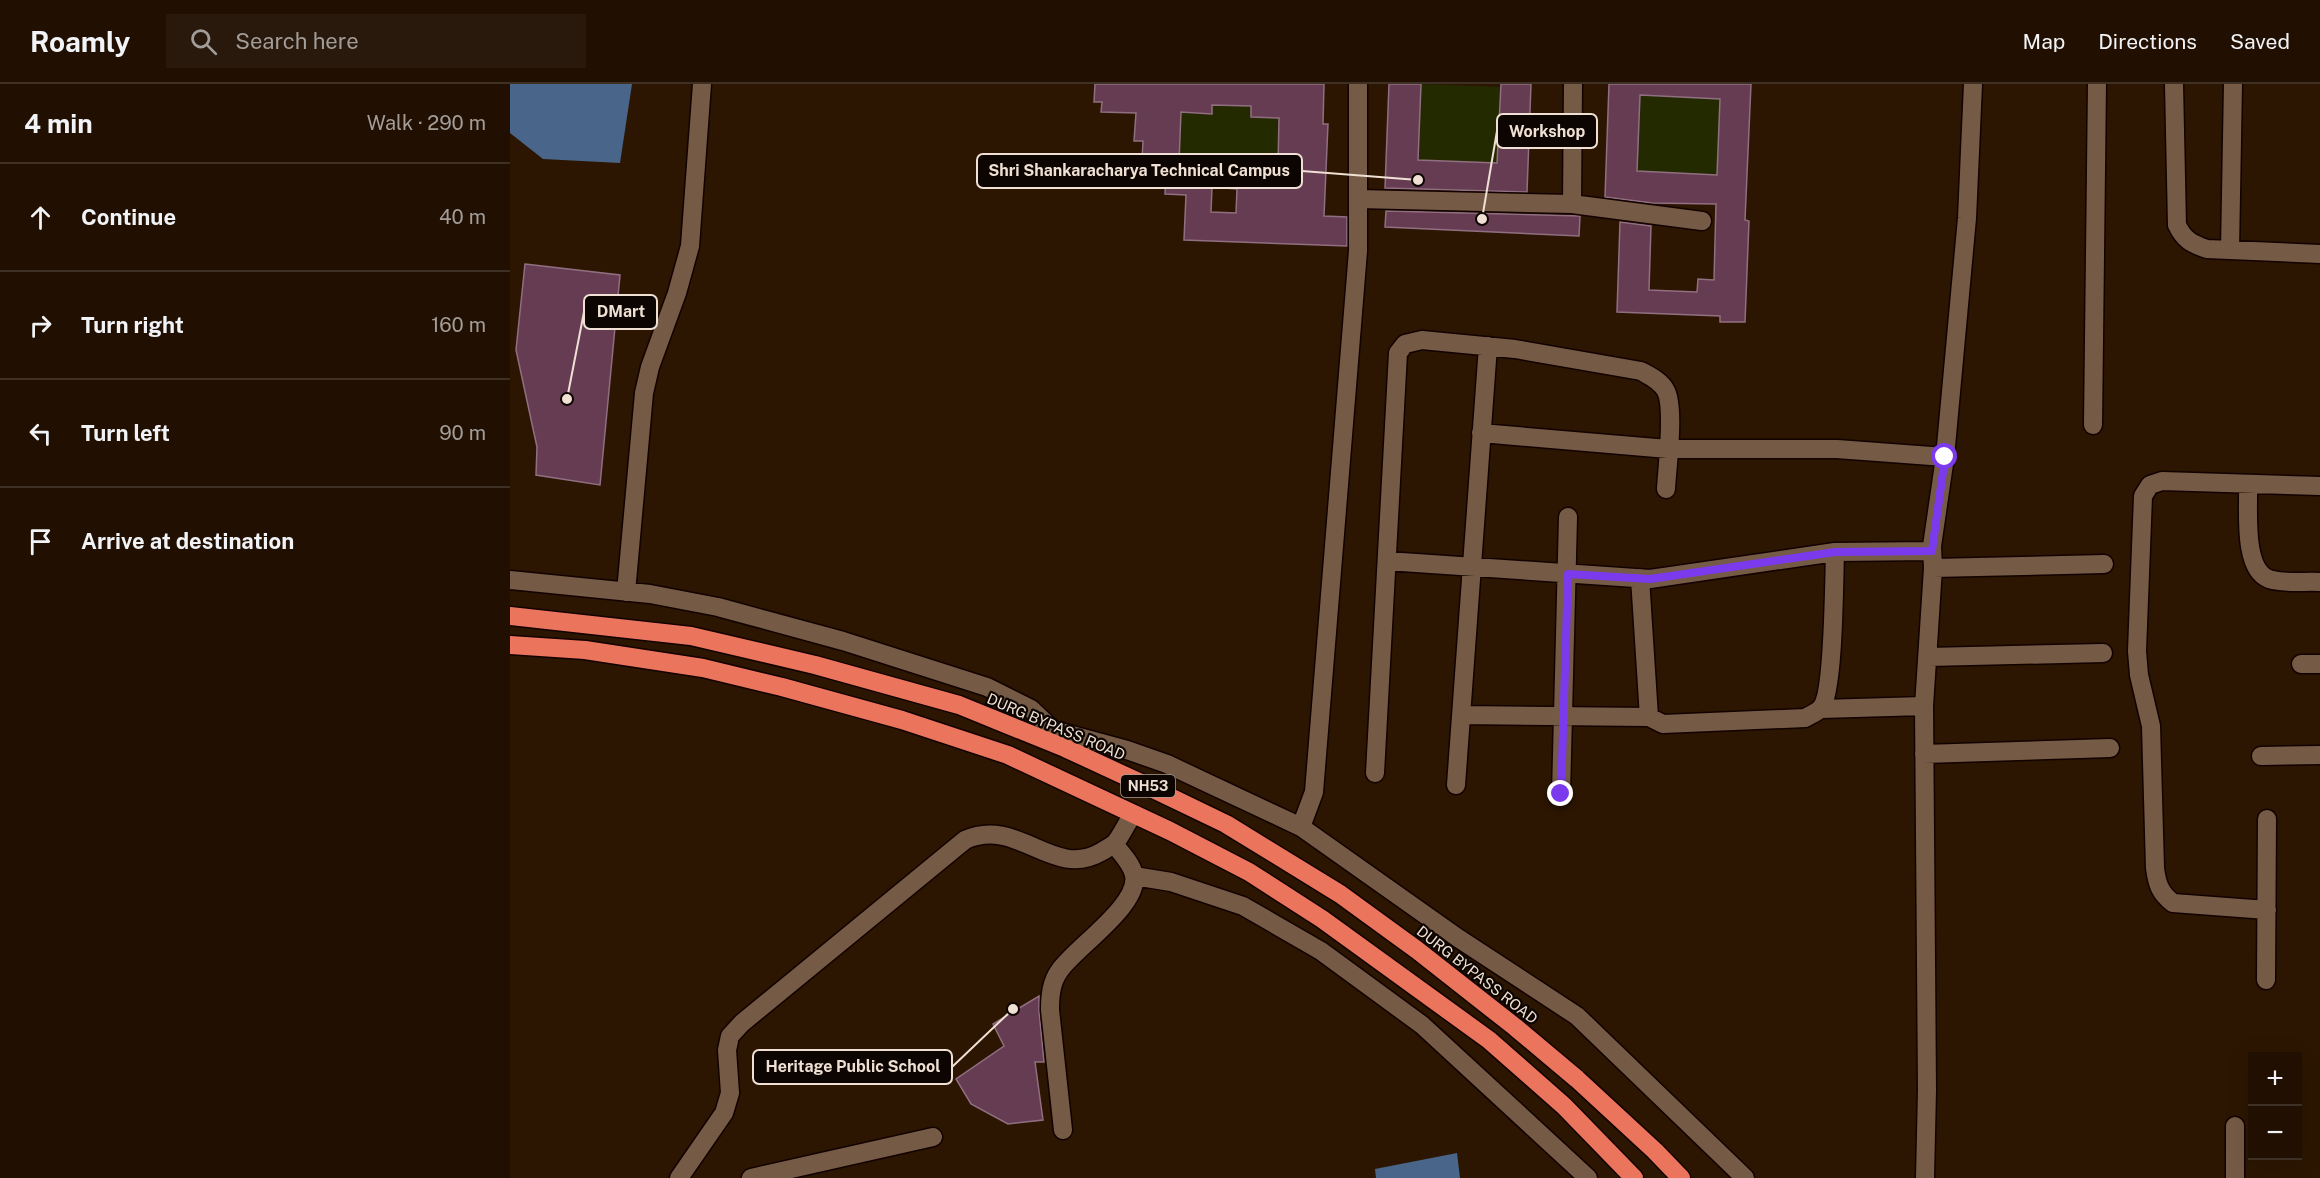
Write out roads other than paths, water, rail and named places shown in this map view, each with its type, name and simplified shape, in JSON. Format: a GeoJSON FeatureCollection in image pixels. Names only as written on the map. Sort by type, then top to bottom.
{"type":"FeatureCollection","features":[{"type":"Feature","properties":{"kind":"highway","name":"DURG BYPASS ROAD"},"geometry":{"type":"LineString","coordinates":[[510,616],[691,636],[793,660],[959,705],[1065,748],[1226,824],[1340,894],[1417,950],[1577,1079],[1656,1151],[1681,1178]]}},
{"type":"Feature","properties":{"kind":"highway","name":"NH53"},"geometry":{"type":"LineString","coordinates":[[510,645],[585,650],[703,668],[902,720],[1008,755],[1133,814],[1249,872],[1322,919],[1414,985],[1489,1040],[1564,1106],[1634,1178]]}},
{"type":"Feature","properties":{"kind":"street"},"geometry":{"type":"LineString","coordinates":[[626,592],[644,393],[653,357],[677,292],[690,246],[702,84]]}},
{"type":"Feature","properties":{"kind":"street"},"geometry":{"type":"LineString","coordinates":[[1301,827],[1314,792],[1358,252],[1358,84]]}},
{"type":"Feature","properties":{"kind":"street"},"geometry":{"type":"LineString","coordinates":[[1572,204],[1573,84]]}},
{"type":"Feature","properties":{"kind":"street"},"geometry":{"type":"LineString","coordinates":[[1925,1178],[1927,1078],[1924,706],[1932,559],[1945,457],[1968,218],[1973,84]]}},
{"type":"Feature","properties":{"kind":"street"},"geometry":{"type":"LineString","coordinates":[[2093,425],[2097,84]]}},
{"type":"Feature","properties":{"kind":"street"},"geometry":{"type":"LineString","coordinates":[[2174,84],[2177,225],[2182,236],[2192,244],[2207,249],[2320,254]]}},
{"type":"Feature","properties":{"kind":"street"},"geometry":{"type":"LineString","coordinates":[[2230,250],[2233,84]]}},
{"type":"Feature","properties":{"kind":"street"},"geometry":{"type":"LineString","coordinates":[[1358,199],[1572,204],[1702,221]]}},
{"type":"Feature","properties":{"kind":"street"},"geometry":{"type":"LineString","coordinates":[[1375,773],[1398,353],[1406,344],[1422,340],[1488,346],[1641,371],[1656,379],[1666,391],[1670,413],[1666,489]]}},
{"type":"Feature","properties":{"kind":"street"},"geometry":{"type":"LineString","coordinates":[[1456,785],[1488,346]]}},
{"type":"Feature","properties":{"kind":"street"},"geometry":{"type":"LineString","coordinates":[[1481,434],[1668,449],[1837,450],[1945,457]]}},
{"type":"Feature","properties":{"kind":"street"},"geometry":{"type":"LineString","coordinates":[[2267,910],[2174,903],[2164,896],[2158,886],[2155,868],[2151,726],[2139,675],[2137,651],[2144,496],[2150,485],[2162,481],[2320,486]]}},
{"type":"Feature","properties":{"kind":"street"},"geometry":{"type":"LineString","coordinates":[[2248,484],[2250,553],[2258,571],[2269,579],[2320,582]]}},
{"type":"Feature","properties":{"kind":"street"},"geometry":{"type":"LineString","coordinates":[[1561,794],[1568,517]]}},
{"type":"Feature","properties":{"kind":"street"},"geometry":{"type":"LineString","coordinates":[[1387,561],[1650,579],[1835,552],[1932,559],[2104,564]]}},
{"type":"Feature","properties":{"kind":"street"},"geometry":{"type":"LineString","coordinates":[[1821,709],[1827,696],[1830,667],[1835,552]]}},
{"type":"Feature","properties":{"kind":"street"},"geometry":{"type":"LineString","coordinates":[[1640,578],[1649,717]]}},
{"type":"Feature","properties":{"kind":"street"},"geometry":{"type":"LineString","coordinates":[[510,580],[650,594],[718,607],[843,640],[987,687],[1031,709],[1053,730],[1065,748]]}},
{"type":"Feature","properties":{"kind":"street"},"geometry":{"type":"LineString","coordinates":[[1928,657],[2103,653]]}},
{"type":"Feature","properties":{"kind":"street"},"geometry":{"type":"LineString","coordinates":[[2301,664],[2320,664]]}},
{"type":"Feature","properties":{"kind":"street"},"geometry":{"type":"LineString","coordinates":[[1461,715],[1649,717],[1663,724],[1805,718],[1821,709],[1924,706]]}},
{"type":"Feature","properties":{"kind":"street"},"geometry":{"type":"LineString","coordinates":[[1053,730],[1127,750],[1167,764],[1301,827],[1458,938],[1577,1016],[1745,1178]]}},
{"type":"Feature","properties":{"kind":"street"},"geometry":{"type":"LineString","coordinates":[[1924,754],[2110,748]]}},
{"type":"Feature","properties":{"kind":"street"},"geometry":{"type":"LineString","coordinates":[[2261,756],[2320,755]]}},
{"type":"Feature","properties":{"kind":"street"},"geometry":{"type":"LineString","coordinates":[[679,1178],[724,1113],[730,1093],[727,1050],[730,1036],[742,1023],[965,840],[979,834],[1006,835],[1063,859],[1086,859],[1114,844],[1133,814]]}},
{"type":"Feature","properties":{"kind":"street"},"geometry":{"type":"LineString","coordinates":[[2266,980],[2267,819]]}},
{"type":"Feature","properties":{"kind":"street"},"geometry":{"type":"LineString","coordinates":[[1063,1130],[1050,994],[1059,970],[1115,914],[1135,886],[1132,868],[1114,844]]}},
{"type":"Feature","properties":{"kind":"street"},"geometry":{"type":"LineString","coordinates":[[1134,876],[1171,882],[1243,906],[1321,951],[1422,1025],[1588,1178]]}},
{"type":"Feature","properties":{"kind":"street"},"geometry":{"type":"LineString","coordinates":[[2235,1126],[2235,1178]]}},
{"type":"Feature","properties":{"kind":"street"},"geometry":{"type":"LineString","coordinates":[[751,1178],[933,1137]]}},
{"type":"Feature","properties":{"kind":"water"},"geometry":{"type":"Polygon","coordinates":[[[510,84],[632,84],[620,163],[543,159],[510,133],[510,84]]]}},
{"type":"Feature","properties":{"kind":"water"},"geometry":{"type":"Polygon","coordinates":[[[1457,1153],[1460,1178],[1376,1178],[1375,1169],[1457,1153]]]}},
{"type":"Feature","properties":{"kind":"place","name":"Shri Shankaracharya Technical Campus"},"geometry":{"type":"Point","coordinates":[1418,180]}},
{"type":"Feature","properties":{"kind":"place","name":"Workshop"},"geometry":{"type":"Point","coordinates":[1482,219]}},
{"type":"Feature","properties":{"kind":"place","name":"DMart"},"geometry":{"type":"Point","coordinates":[567,399]}},
{"type":"Feature","properties":{"kind":"place","name":"Heritage Public School"},"geometry":{"type":"Point","coordinates":[1013,1009]}}]}
